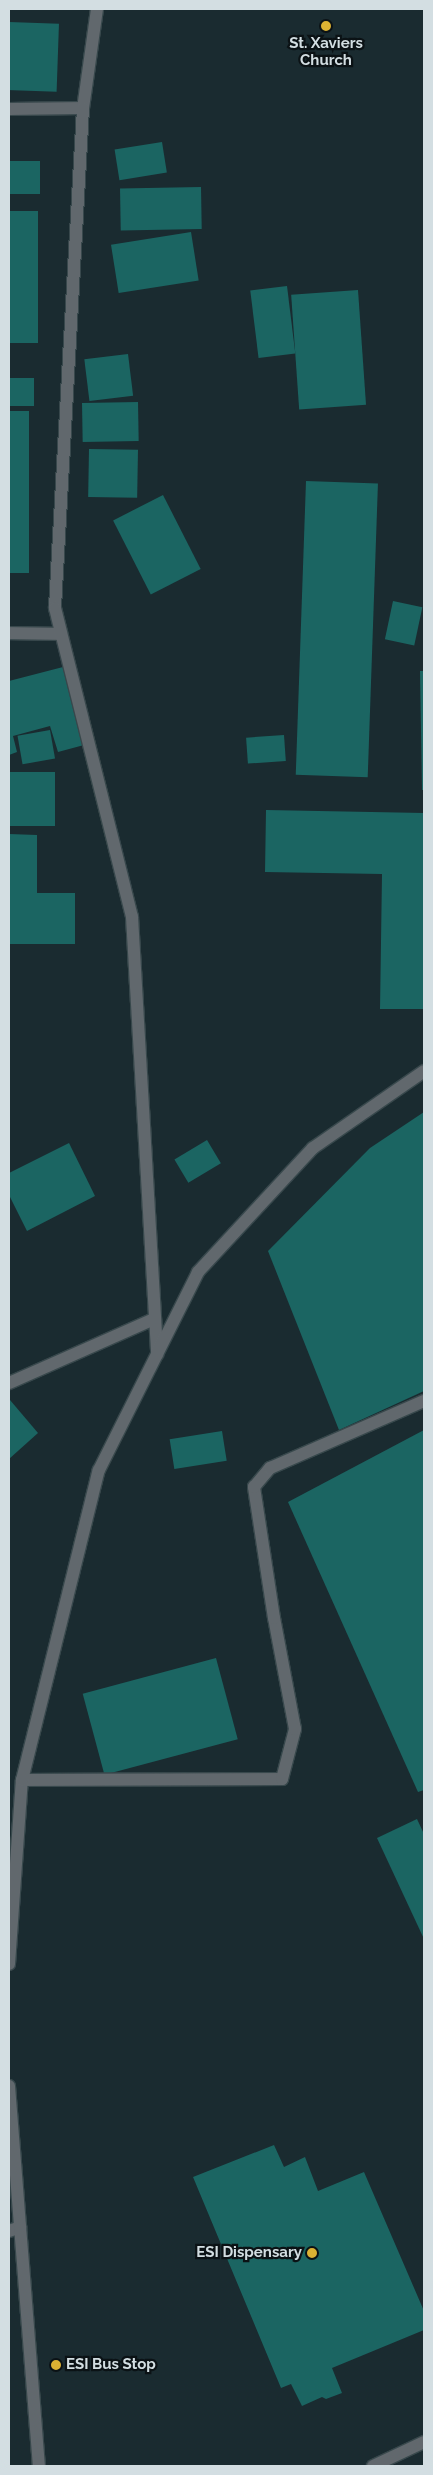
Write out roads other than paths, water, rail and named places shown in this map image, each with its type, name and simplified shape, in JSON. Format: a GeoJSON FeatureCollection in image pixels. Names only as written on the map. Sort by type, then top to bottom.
{"type":"FeatureCollection","features":[{"type":"Feature","properties":{"kind":"street"},"geometry":{"type":"LineString","coordinates":[[98,9],[83,108],[55,608],[132,917],[157,1354]]}},
{"type":"Feature","properties":{"kind":"street"},"geometry":{"type":"LineString","coordinates":[[9,109],[83,108]]}},
{"type":"Feature","properties":{"kind":"street"},"geometry":{"type":"LineString","coordinates":[[9,633],[62,634]]}},
{"type":"Feature","properties":{"kind":"street"},"geometry":{"type":"LineString","coordinates":[[9,1964],[22,1780],[100,1470],[198,1272],[314,1148],[424,1071]]}},
{"type":"Feature","properties":{"kind":"street"},"geometry":{"type":"LineString","coordinates":[[9,1383],[154,1319]]}},
{"type":"Feature","properties":{"kind":"street"},"geometry":{"type":"LineString","coordinates":[[22,1780],[282,1780],[295,1729],[274,1618],[254,1487],[270,1468],[424,1401]]}},
{"type":"Feature","properties":{"kind":"street"},"geometry":{"type":"LineString","coordinates":[[9,2086],[14,2229],[39,2466]]}},
{"type":"Feature","properties":{"kind":"street"},"geometry":{"type":"LineString","coordinates":[[373,2466],[424,2442]]}},
{"type":"Feature","properties":{"kind":"place","name":"St. Xaviers Church"},"geometry":{"type":"Point","coordinates":[326,26]}},
{"type":"Feature","properties":{"kind":"place","name":"ESI Dispensary"},"geometry":{"type":"Point","coordinates":[312,2253]}},
{"type":"Feature","properties":{"kind":"place","name":"ESI Bus Stop"},"geometry":{"type":"Point","coordinates":[56,2365]}}]}
